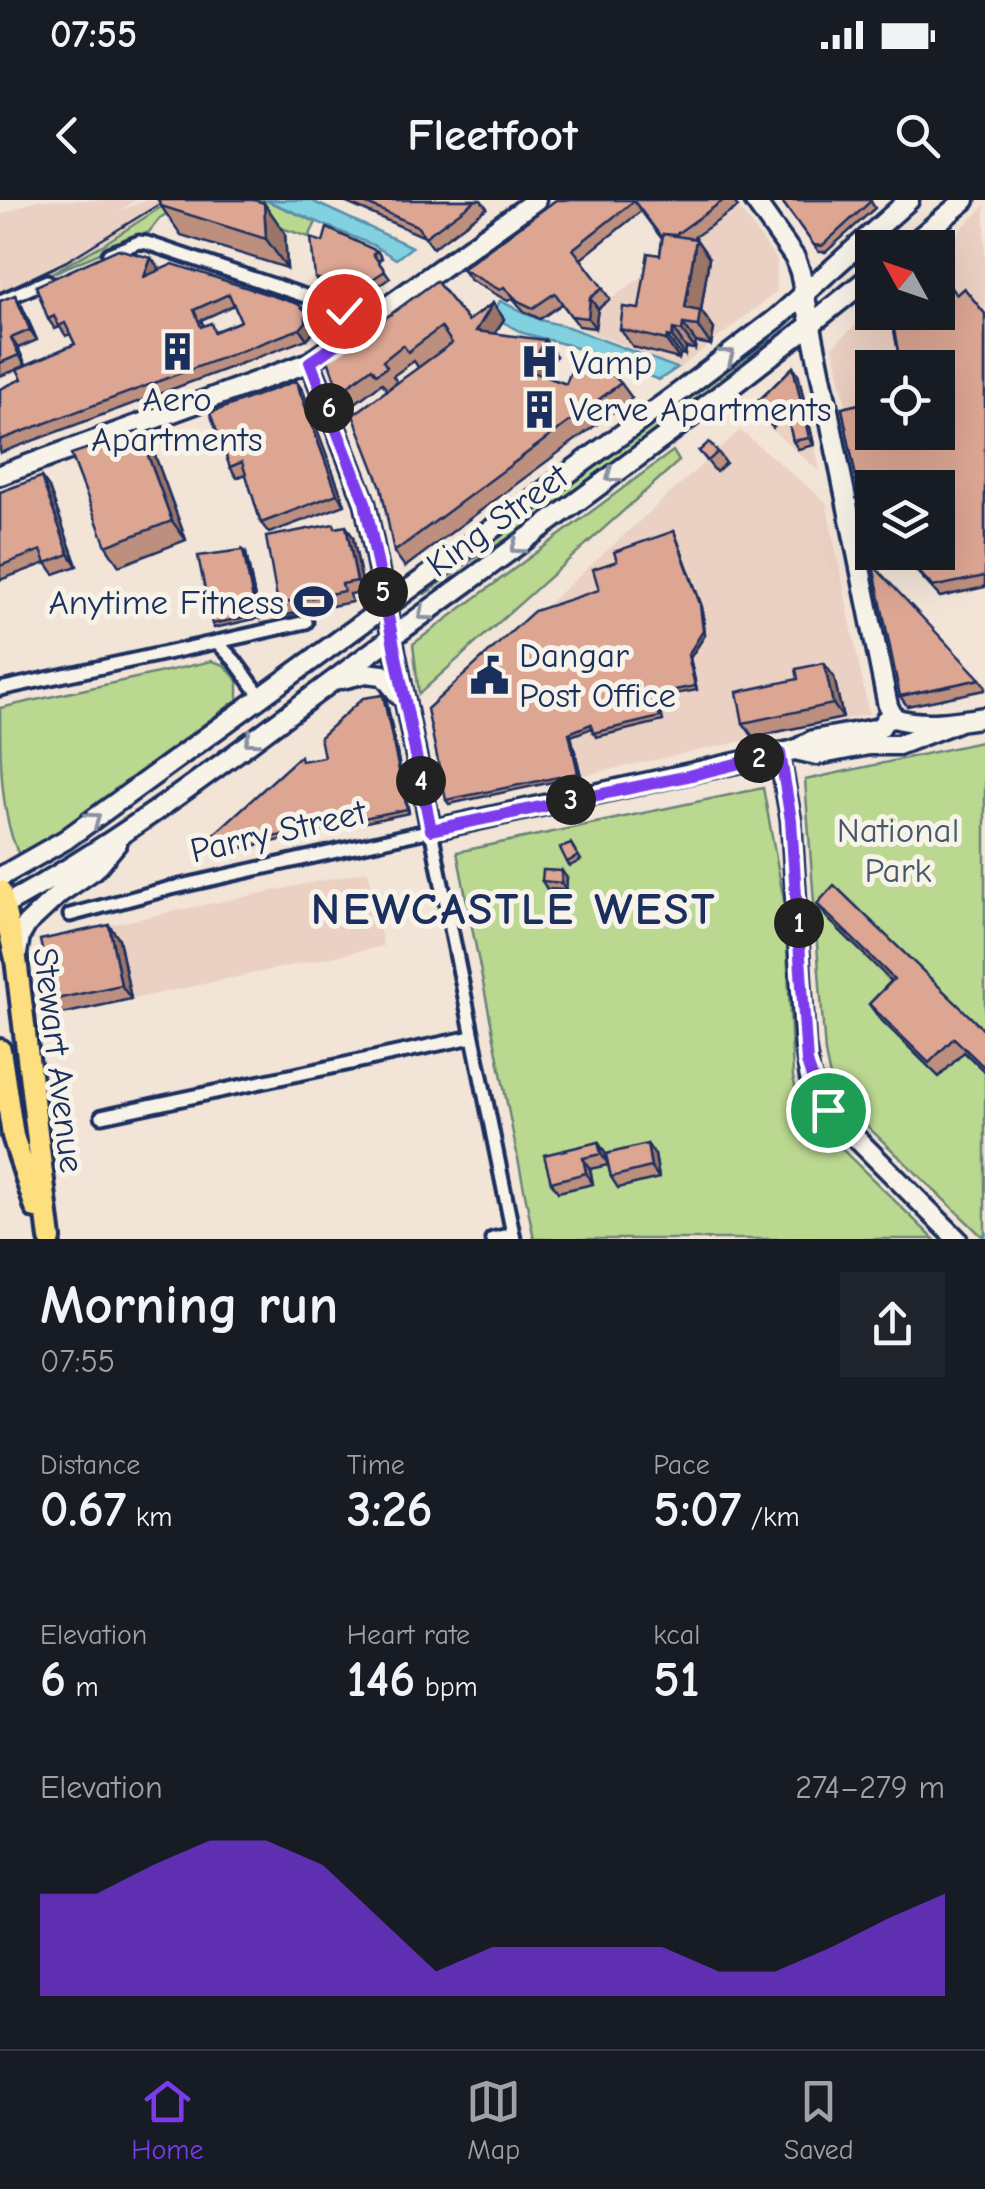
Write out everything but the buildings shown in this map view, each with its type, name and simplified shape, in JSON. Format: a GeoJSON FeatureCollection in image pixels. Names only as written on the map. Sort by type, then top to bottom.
{"type":"FeatureCollection","features":[{"type":"Feature","properties":{"kind":"highway","name":"Stewart Avenue"},"geometry":{"type":"LineString","coordinates":[[1,902],[16,959],[48,1239]]}},
{"type":"Feature","properties":{"kind":"highway","name":"Stewart Avenue"},"geometry":{"type":"LineString","coordinates":[[0,1050],[7,1137],[48,1239]]}},
{"type":"Feature","properties":{"kind":"main road"},"geometry":{"type":"LineString","coordinates":[[0,475],[310,362],[536,200]]}},
{"type":"Feature","properties":{"kind":"main road"},"geometry":{"type":"LineString","coordinates":[[754,200],[795,258],[894,731]]}},
{"type":"Feature","properties":{"kind":"main road","name":"King Street"},"geometry":{"type":"LineString","coordinates":[[0,877],[65,840],[663,404],[770,323],[909,200]]}},
{"type":"Feature","properties":{"kind":"main road"},"geometry":{"type":"LineString","coordinates":[[928,230],[965,200]]}},
{"type":"Feature","properties":{"kind":"main road","name":"King Street"},"geometry":{"type":"LineString","coordinates":[[1,902],[44,884],[330,684],[549,524],[855,289]]}},
{"type":"Feature","properties":{"kind":"main road"},"geometry":{"type":"LineString","coordinates":[[310,362],[365,502],[431,830]]}},
{"type":"Feature","properties":{"kind":"main road"},"geometry":{"type":"LineString","coordinates":[[330,684],[354,675],[383,674],[406,704]]}},
{"type":"Feature","properties":{"kind":"main road","name":"Parry Street"},"geometry":{"type":"LineString","coordinates":[[431,830],[787,751],[816,756],[894,731],[985,717]]}},
{"type":"Feature","properties":{"kind":"main road"},"geometry":{"type":"LineString","coordinates":[[787,751],[810,1078],[818,1096],[842,1126],[957,1239]]}},
{"type":"Feature","properties":{"kind":"main road"},"geometry":{"type":"LineString","coordinates":[[16,959],[20,936],[27,924],[95,869],[130,827]]}},
{"type":"Feature","properties":{"kind":"street"},"geometry":{"type":"LineString","coordinates":[[88,263],[139,242],[341,308],[358,330]]}},
{"type":"Feature","properties":{"kind":"street"},"geometry":{"type":"LineString","coordinates":[[0,302],[53,278]]}},
{"type":"Feature","properties":{"kind":"street"},"geometry":{"type":"LineString","coordinates":[[0,689],[306,622]]}},
{"type":"Feature","properties":{"kind":"street"},"geometry":{"type":"LineString","coordinates":[[217,642],[262,698]]}},
{"type":"Feature","properties":{"kind":"street"},"geometry":{"type":"LineString","coordinates":[[431,830],[513,1236],[492,1239]]}},
{"type":"Feature","properties":{"kind":"street","name":"Parry Street"},"geometry":{"type":"LineString","coordinates":[[70,915],[167,889],[431,830]]}},
{"type":"Feature","properties":{"kind":"street"},"geometry":{"type":"LineString","coordinates":[[102,1116],[472,1037]]}},
{"type":"Feature","properties":{"kind":"shaded area"},"geometry":{"type":"Polygon","coordinates":[[[37,200],[135,200],[118,212],[145,200],[172,200],[63,268],[0,298],[0,215],[37,200]]]}},
{"type":"Feature","properties":{"kind":"shaded area"},"geometry":{"type":"Polygon","coordinates":[[[985,206],[985,587],[955,565],[955,470],[866,470],[859,450],[955,450],[955,350],[855,350],[855,437],[833,346],[855,326],[855,330],[955,330],[955,234],[985,206]]]}},
{"type":"Feature","properties":{"kind":"shaded area"},"geometry":{"type":"Polygon","coordinates":[[[738,207],[777,260],[776,292],[680,368],[583,329],[578,323],[738,207]]]}},
{"type":"Feature","properties":{"kind":"shaded area"},"geometry":{"type":"Polygon","coordinates":[[[801,375],[820,472],[756,416],[801,375]]]}},
{"type":"Feature","properties":{"kind":"shaded area"},"geometry":{"type":"Polygon","coordinates":[[[740,430],[826,502],[869,714],[449,804],[429,712],[740,430]]]}},
{"type":"Feature","properties":{"kind":"shaded area"},"geometry":{"type":"Polygon","coordinates":[[[368,871],[383,946],[62,1014],[47,938],[368,871]]]}},
{"type":"Feature","properties":{"kind":"green space"},"geometry":{"type":"Polygon","coordinates":[[[172,200],[184,203],[160,218],[149,232],[46,276],[104,244],[172,200]]]}},
{"type":"Feature","properties":{"kind":"green space"},"geometry":{"type":"Polygon","coordinates":[[[195,200],[265,200],[316,222],[309,237],[195,200]]]}},
{"type":"Feature","properties":{"kind":"green space"},"geometry":{"type":"Polygon","coordinates":[[[770,340],[774,346],[529,526],[425,594],[421,589],[770,340]]]}},
{"type":"Feature","properties":{"kind":"green space"},"geometry":{"type":"Polygon","coordinates":[[[673,451],[679,461],[419,694],[413,644],[673,451]]]}},
{"type":"Feature","properties":{"kind":"green space"},"geometry":{"type":"Polygon","coordinates":[[[212,661],[224,665],[238,681],[238,699],[20,857],[5,805],[0,708],[212,661]]]}},
{"type":"Feature","properties":{"kind":"green space","name":"National Park"},"geometry":{"type":"Polygon","coordinates":[[[985,741],[985,1239],[846,1106],[832,1087],[825,1053],[805,780],[985,741]]]}},
{"type":"Feature","properties":{"kind":"green space"},"geometry":{"type":"Polygon","coordinates":[[[763,788],[785,906],[793,1077],[798,1100],[816,1124],[934,1239],[534,1239],[457,852],[763,788]]]}},
{"type":"Feature","properties":{"kind":"water"},"geometry":{"type":"Polygon","coordinates":[[[265,200],[310,200],[412,247],[396,259],[373,245],[265,200]]]}},
{"type":"Feature","properties":{"kind":"water"},"geometry":{"type":"Polygon","coordinates":[[[500,301],[540,320],[677,368],[659,380],[568,345],[523,333],[492,316],[500,301]]]}},
{"type":"Feature","properties":{"kind":"tram line"},"geometry":{"type":"LineString","coordinates":[[0,293],[67,261],[166,200]]}},
{"type":"Feature","properties":{"kind":"place","name":"Aero Apartments"},"geometry":{"type":"Point","coordinates":[177,352]}},
{"type":"Feature","properties":{"kind":"place","name":"Vamp"},"geometry":{"type":"Point","coordinates":[540,362]}},
{"type":"Feature","properties":{"kind":"place","name":"Verve Apartments"},"geometry":{"type":"Point","coordinates":[539,409]}},
{"type":"Feature","properties":{"kind":"place","name":"Anytime Fitness"},"geometry":{"type":"Point","coordinates":[314,602]}},
{"type":"Feature","properties":{"kind":"place","name":"Dangar Post Office"},"geometry":{"type":"Point","coordinates":[489,675]}},
{"type":"Feature","properties":{"kind":"district","name":"NEWCASTLE WEST"},"geometry":{"type":"Point","coordinates":[514,908]}},
{"type":"Feature","properties":{"kind":"route"},"geometry":{"type":"LineString","coordinates":[[344,311],[358,330],[310,362],[365,502],[431,830],[780,753],[791,820],[807,1062],[810,1078],[828,1110]]}}]}
